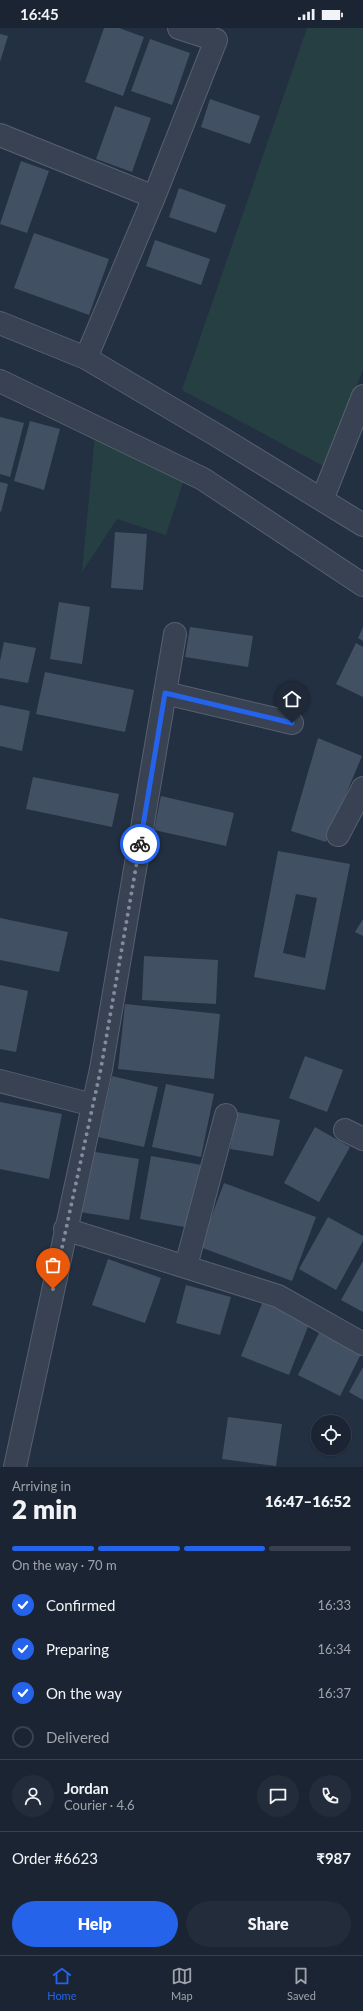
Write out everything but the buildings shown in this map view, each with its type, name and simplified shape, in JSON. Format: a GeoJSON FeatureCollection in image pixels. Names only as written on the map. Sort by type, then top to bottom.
{"type":"FeatureCollection","features":[{"type":"Feature","properties":{"kind":"street"},"geometry":{"type":"LineString","coordinates":[[86,358],[154,197],[216,40],[179,28]]}},
{"type":"Feature","properties":{"kind":"street"},"geometry":{"type":"LineString","coordinates":[[0,135],[154,197]]}},
{"type":"Feature","properties":{"kind":"street"},"geometry":{"type":"LineString","coordinates":[[0,323],[86,358],[363,525]]}},
{"type":"Feature","properties":{"kind":"street"},"geometry":{"type":"LineString","coordinates":[[0,381],[203,479],[363,585]]}},
{"type":"Feature","properties":{"kind":"street"},"geometry":{"type":"LineString","coordinates":[[322,500],[363,396]]}},
{"type":"Feature","properties":{"kind":"street"},"geometry":{"type":"LineString","coordinates":[[15,1467],[65,1229],[93,1105],[175,634]]}},
{"type":"Feature","properties":{"kind":"street"},"geometry":{"type":"LineString","coordinates":[[165,693],[292,723]]}},
{"type":"Feature","properties":{"kind":"street"},"geometry":{"type":"LineString","coordinates":[[338,835],[363,788]]}},
{"type":"Feature","properties":{"kind":"street"},"geometry":{"type":"LineString","coordinates":[[0,1081],[93,1105]]}},
{"type":"Feature","properties":{"kind":"street"},"geometry":{"type":"LineString","coordinates":[[186,1266],[226,1116]]}},
{"type":"Feature","properties":{"kind":"street"},"geometry":{"type":"LineString","coordinates":[[65,1229],[278,1296],[363,1344]]}},
{"type":"Feature","properties":{"kind":"green space"},"geometry":{"type":"Polygon","coordinates":[[[307,28],[363,28],[363,369],[327,468],[182,390],[307,28]]]}},
{"type":"Feature","properties":{"kind":"green space"},"geometry":{"type":"Polygon","coordinates":[[[96,424],[187,470],[166,535],[117,519],[82,572],[96,424]]]}},
{"type":"Feature","properties":{"kind":"way so far"},"geometry":{"type":"LineString","coordinates":[[53,1289],[101,1068],[140,844]]}},
{"type":"Feature","properties":{"kind":"route"},"geometry":{"type":"LineString","coordinates":[[140,844],[165,693],[292,723]]}}]}
